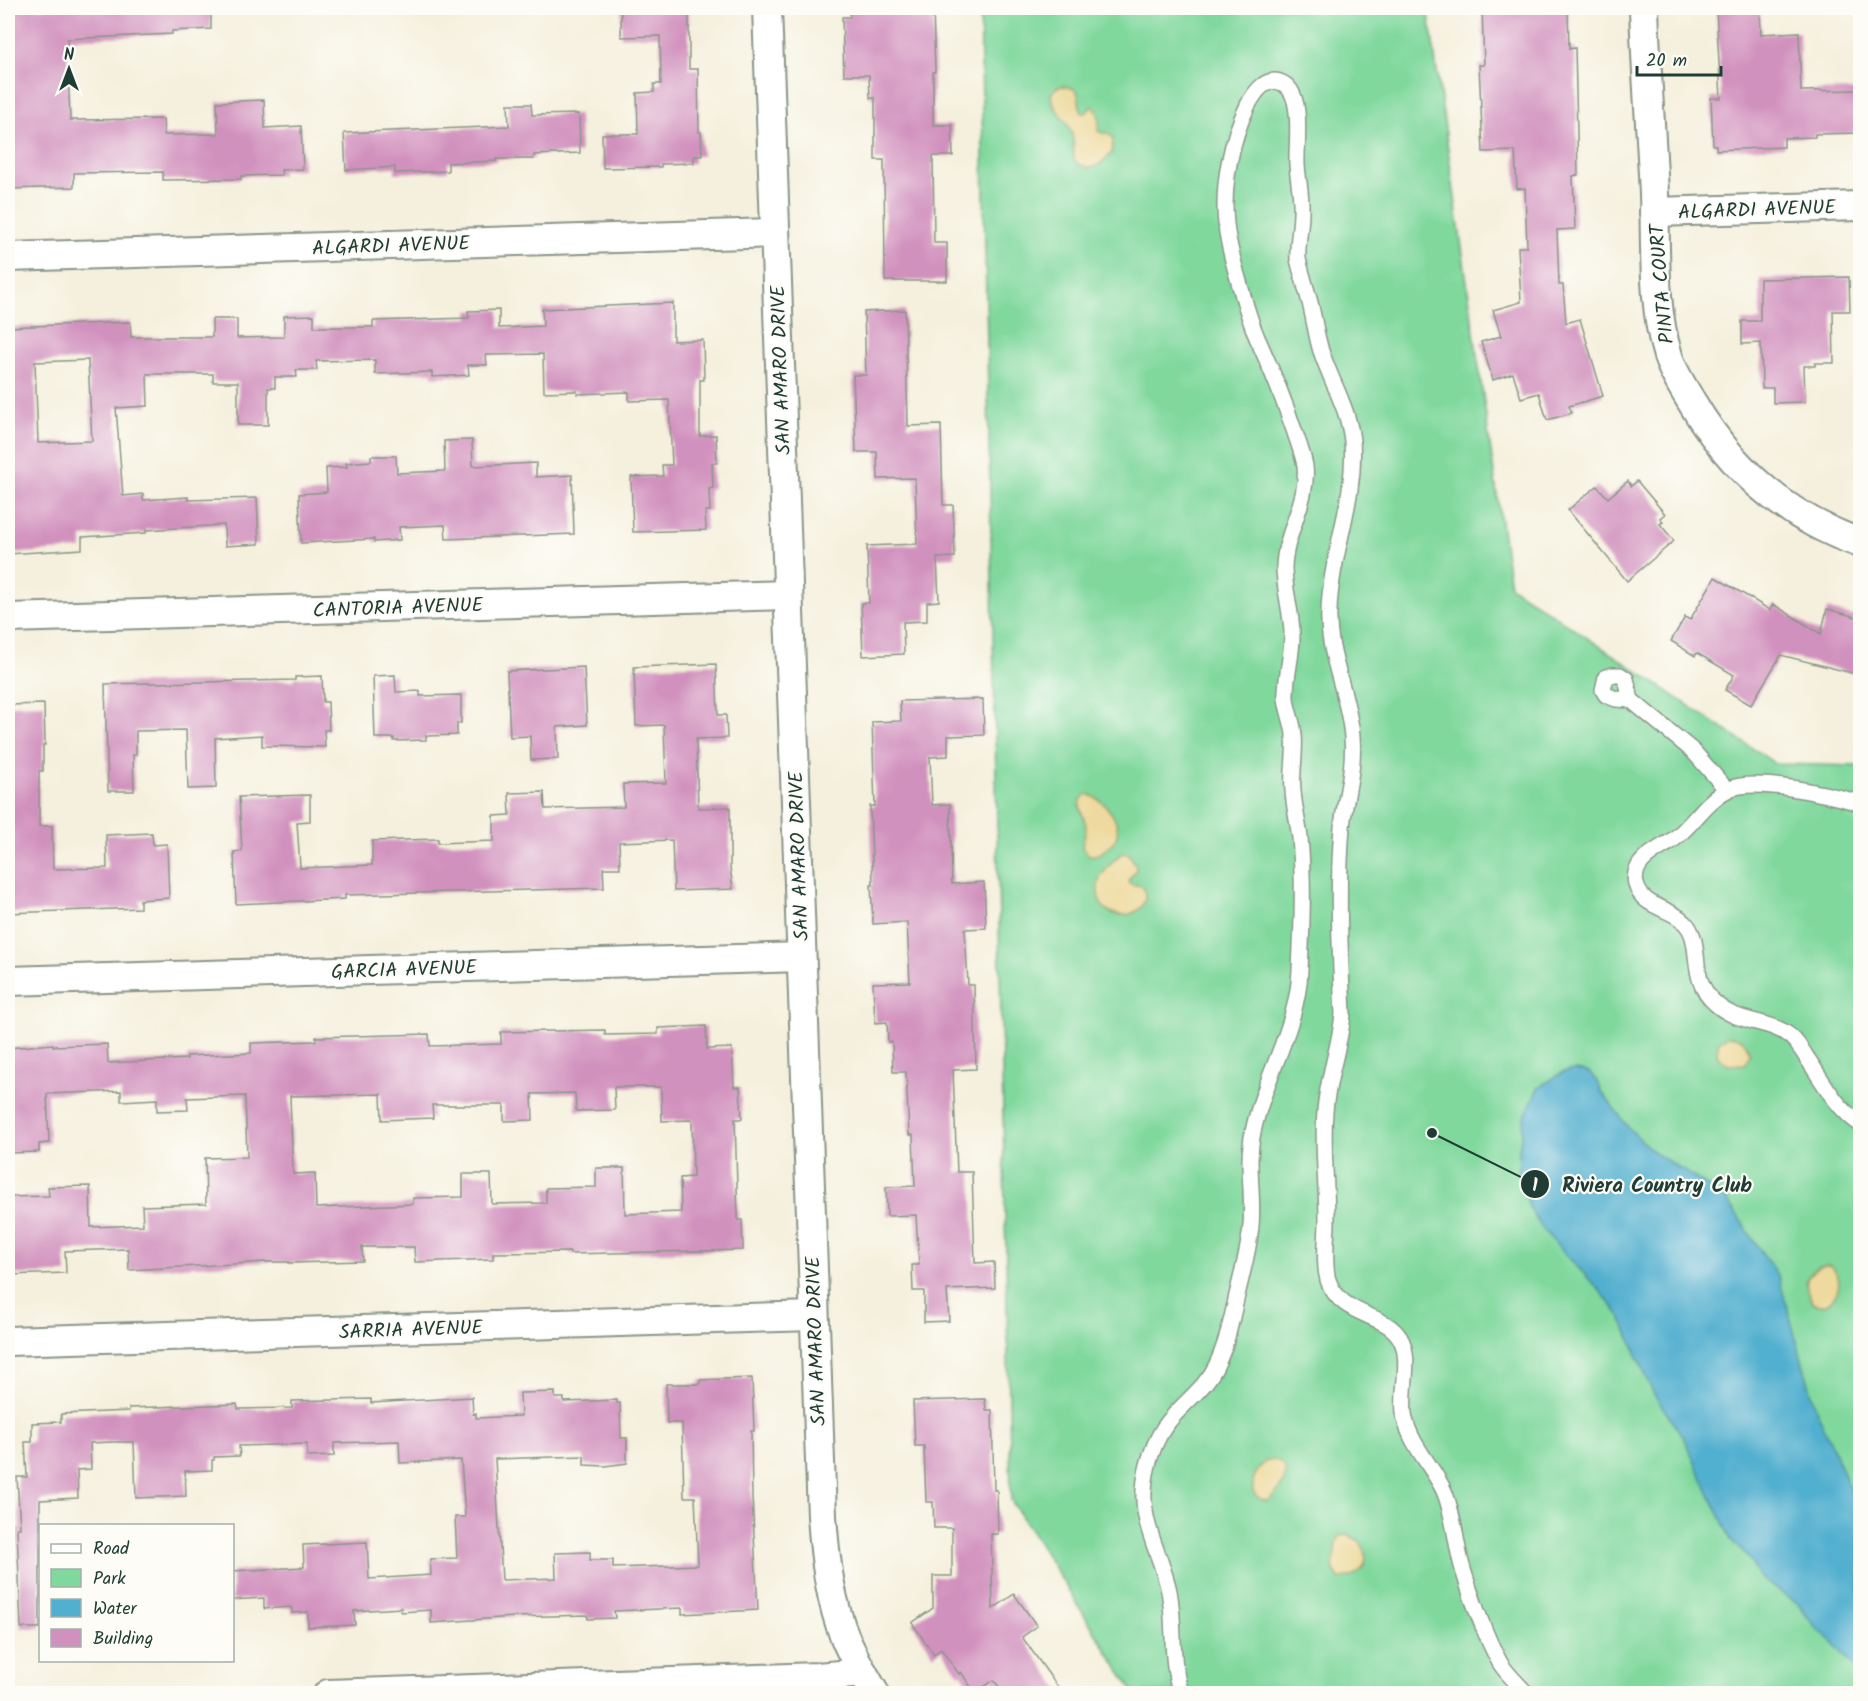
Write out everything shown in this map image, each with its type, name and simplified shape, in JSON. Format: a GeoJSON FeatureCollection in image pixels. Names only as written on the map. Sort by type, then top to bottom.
{"type":"FeatureCollection","features":[{"type":"Feature","properties":{"kind":"street","name":"SAN AMARO DRIVE"},"geometry":{"type":"LineString","coordinates":[[767,8],[821,1508],[826,1560],[838,1619],[849,1647],[869,1683]]}},
{"type":"Feature","properties":{"kind":"street","name":"PINTA COURT"},"geometry":{"type":"LineString","coordinates":[[1644,8],[1660,328],[1668,358],[1700,417],[1716,441],[1756,484],[1802,517],[1860,543]]}},
{"type":"Feature","properties":{"kind":"street","name":"ALGARDI AVENUE"},"geometry":{"type":"LineString","coordinates":[[1654,212],[1860,206]]}},
{"type":"Feature","properties":{"kind":"street","name":"ALGARDI AVENUE"},"geometry":{"type":"LineString","coordinates":[[8,257],[775,233]]}},
{"type":"Feature","properties":{"kind":"street","name":"CANTORIA AVENUE"},"geometry":{"type":"LineString","coordinates":[[8,618],[788,595]]}},
{"type":"Feature","properties":{"kind":"street","name":"GARCIA AVENUE"},"geometry":{"type":"LineString","coordinates":[[8,981],[801,957]]}},
{"type":"Feature","properties":{"kind":"street","name":"SARRIA AVENUE"},"geometry":{"type":"LineString","coordinates":[[8,1341],[814,1316]]}},
{"type":"Feature","properties":{"kind":"street"},"geometry":{"type":"LineString","coordinates":[[328,1694],[817,1677],[869,1683]]}},
{"type":"Feature","properties":{"kind":"lane"},"geometry":{"type":"LineString","coordinates":[[1181,1694],[1172,1652],[1170,1598],[1165,1576],[1148,1528],[1144,1511],[1144,1490],[1150,1460],[1161,1432],[1171,1417],[1208,1382],[1227,1335],[1251,1226],[1250,1150],[1254,1127],[1292,1017],[1298,994],[1300,969],[1301,859],[1300,836],[1292,790],[1294,738],[1286,692],[1292,653],[1292,632],[1285,586],[1284,561],[1291,530],[1304,495],[1306,478],[1304,462],[1284,401],[1250,319],[1230,246],[1225,207],[1230,162],[1240,123],[1255,94],[1261,86],[1270,81],[1287,86],[1296,107],[1297,162],[1301,199],[1298,258],[1320,348],[1347,417],[1352,441],[1350,484],[1333,570],[1329,613],[1332,648],[1348,712],[1352,758],[1342,826],[1341,1033],[1328,1088],[1323,1130],[1327,1197],[1326,1267],[1332,1287],[1344,1303],[1390,1328],[1400,1338],[1405,1366],[1402,1405],[1405,1421],[1444,1491],[1462,1566],[1492,1647],[1501,1665],[1527,1694]]}},
{"type":"Feature","properties":{"kind":"lane"},"geometry":{"type":"LineString","coordinates":[[1631,700],[1693,751],[1727,790]]}},
{"type":"Feature","properties":{"kind":"lane"},"geometry":{"type":"LineString","coordinates":[[1860,803],[1810,792],[1758,785],[1742,785],[1727,790],[1679,836],[1649,854],[1640,863],[1635,882],[1638,892],[1657,908],[1683,920],[1690,928],[1694,939],[1700,983],[1716,1004],[1741,1019],[1779,1029],[1790,1037],[1835,1100],[1860,1124]]}},
{"type":"Feature","properties":{"kind":"green space"},"geometry":{"type":"Polygon","coordinates":[[[980,8],[1428,8],[1510,586],[1776,764],[1860,766],[1860,1693],[1134,1693],[1011,1500],[980,8]]]}},
{"type":"Feature","properties":{"kind":"sand"},"geometry":{"type":"Polygon","coordinates":[[[1057,87],[1070,87],[1077,92],[1082,113],[1094,107],[1099,116],[1098,131],[1107,133],[1113,138],[1112,153],[1099,165],[1085,167],[1074,160],[1071,131],[1056,109],[1051,94],[1057,87]]]}},
{"type":"Feature","properties":{"kind":"sand"},"geometry":{"type":"Polygon","coordinates":[[[1086,794],[1104,805],[1117,824],[1115,839],[1102,852],[1094,855],[1089,855],[1082,847],[1086,827],[1080,802],[1086,794]]]}},
{"type":"Feature","properties":{"kind":"sand"},"geometry":{"type":"Polygon","coordinates":[[[1124,853],[1129,854],[1136,866],[1136,870],[1128,881],[1131,884],[1142,886],[1145,896],[1143,905],[1137,911],[1119,915],[1109,912],[1102,905],[1098,885],[1100,877],[1118,856],[1124,853]]]}},
{"type":"Feature","properties":{"kind":"sand"},"geometry":{"type":"Polygon","coordinates":[[[1728,1036],[1740,1039],[1747,1046],[1750,1054],[1745,1064],[1728,1065],[1717,1056],[1718,1043],[1728,1036]]]}},
{"type":"Feature","properties":{"kind":"sand"},"geometry":{"type":"Polygon","coordinates":[[[1829,1265],[1837,1273],[1839,1282],[1837,1291],[1826,1304],[1819,1305],[1812,1300],[1807,1289],[1807,1280],[1812,1272],[1829,1265]]]}},
{"type":"Feature","properties":{"kind":"sand"},"geometry":{"type":"Polygon","coordinates":[[[1272,1459],[1280,1462],[1286,1472],[1282,1485],[1268,1501],[1259,1498],[1253,1487],[1256,1473],[1261,1466],[1272,1459]]]}},
{"type":"Feature","properties":{"kind":"sand"},"geometry":{"type":"Polygon","coordinates":[[[1348,1535],[1363,1547],[1366,1554],[1365,1562],[1356,1574],[1349,1578],[1339,1579],[1333,1569],[1336,1543],[1340,1536],[1348,1535]]]}},
{"type":"Feature","properties":{"kind":"water"},"geometry":{"type":"Polygon","coordinates":[[[1574,1070],[1589,1072],[1598,1081],[1601,1091],[1628,1127],[1652,1151],[1725,1197],[1779,1278],[1816,1409],[1860,1511],[1860,1674],[1833,1642],[1815,1627],[1798,1604],[1763,1580],[1748,1556],[1731,1540],[1683,1437],[1653,1393],[1621,1317],[1543,1230],[1529,1208],[1519,1171],[1519,1150],[1524,1118],[1538,1088],[1563,1072],[1574,1070]]]}},
{"type":"Feature","properties":{"kind":"building"},"geometry":{"type":"Polygon","coordinates":[[[8,8],[211,8],[211,29],[172,31],[172,34],[67,39],[70,120],[163,119],[164,135],[218,134],[217,102],[264,100],[265,128],[301,126],[303,169],[281,170],[282,175],[241,176],[241,179],[163,180],[163,172],[74,173],[74,187],[8,189],[8,8]]]}},
{"type":"Feature","properties":{"kind":"building"},"geometry":{"type":"Polygon","coordinates":[[[621,8],[689,8],[689,69],[698,69],[699,132],[701,132],[702,156],[694,156],[694,163],[661,164],[661,167],[603,168],[602,134],[638,134],[637,93],[654,92],[654,84],[661,84],[660,36],[621,37],[621,8]]]}},
{"type":"Feature","properties":{"kind":"building"},"geometry":{"type":"Polygon","coordinates":[[[850,8],[933,8],[935,72],[933,72],[933,125],[952,125],[953,156],[933,156],[934,243],[947,243],[947,281],[885,281],[884,160],[875,160],[875,98],[870,98],[869,75],[844,75],[842,17],[850,17],[850,8]]]}},
{"type":"Feature","properties":{"kind":"building"},"geometry":{"type":"Polygon","coordinates":[[[1482,8],[1568,8],[1569,49],[1575,48],[1578,175],[1573,176],[1575,229],[1557,230],[1559,285],[1563,285],[1566,323],[1580,319],[1603,396],[1569,406],[1572,413],[1547,420],[1539,393],[1521,398],[1513,373],[1493,380],[1481,342],[1501,336],[1493,310],[1521,302],[1518,247],[1527,247],[1525,188],[1517,189],[1515,151],[1483,152],[1479,65],[1484,65],[1482,8]]]}},
{"type":"Feature","properties":{"kind":"building"},"geometry":{"type":"Polygon","coordinates":[[[1716,8],[1760,8],[1761,34],[1799,32],[1801,91],[1860,90],[1860,133],[1815,134],[1815,137],[1784,138],[1784,147],[1716,150],[1716,145],[1713,145],[1711,98],[1721,98],[1716,8]]]}},
{"type":"Feature","properties":{"kind":"building"},"geometry":{"type":"Polygon","coordinates":[[[508,104],[531,104],[532,115],[579,114],[580,153],[534,155],[534,159],[448,163],[448,171],[395,173],[395,167],[346,170],[344,133],[509,126],[508,104]]]}},
{"type":"Feature","properties":{"kind":"building"},"geometry":{"type":"Polygon","coordinates":[[[1849,277],[1850,311],[1833,311],[1834,363],[1815,363],[1815,366],[1804,366],[1805,402],[1773,403],[1773,388],[1762,388],[1761,343],[1742,344],[1742,321],[1760,321],[1760,279],[1849,277]]]}},
{"type":"Feature","properties":{"kind":"building"},"geometry":{"type":"Polygon","coordinates":[[[673,303],[673,341],[703,340],[704,380],[700,380],[700,436],[716,435],[717,463],[712,463],[713,488],[709,489],[710,511],[705,511],[706,530],[633,532],[631,477],[663,476],[662,465],[672,465],[669,400],[629,401],[629,392],[577,394],[577,391],[544,392],[543,354],[486,355],[487,365],[468,365],[469,375],[432,377],[432,372],[375,374],[375,360],[316,361],[317,370],[296,370],[297,377],[275,377],[275,388],[268,388],[268,425],[238,425],[238,382],[213,382],[213,374],[147,374],[148,406],[116,408],[123,496],[143,494],[143,500],[188,497],[188,500],[257,498],[259,544],[225,546],[224,525],[82,537],[82,549],[8,554],[8,327],[130,322],[131,337],[212,337],[212,319],[237,319],[237,338],[284,337],[284,316],[314,315],[314,327],[373,327],[373,321],[469,318],[468,311],[499,310],[499,328],[543,326],[542,309],[673,303]],[[88,360],[35,362],[38,443],[92,441],[88,360]]]}},
{"type":"Feature","properties":{"kind":"building"},"geometry":{"type":"Polygon","coordinates":[[[905,310],[908,426],[941,425],[943,505],[953,505],[955,557],[937,558],[939,601],[927,602],[927,621],[903,622],[904,654],[863,656],[861,603],[869,603],[867,546],[917,544],[915,478],[878,479],[877,452],[856,452],[853,375],[866,375],[864,312],[905,310]]]}},
{"type":"Feature","properties":{"kind":"building"},"geometry":{"type":"Polygon","coordinates":[[[472,440],[473,466],[536,463],[536,477],[572,475],[574,534],[446,539],[445,525],[399,527],[400,540],[301,543],[299,494],[327,492],[326,468],[347,467],[346,463],[371,461],[371,456],[396,456],[397,473],[445,471],[444,441],[472,440]]]}},
{"type":"Feature","properties":{"kind":"building"},"geometry":{"type":"Polygon","coordinates":[[[1628,481],[1631,486],[1637,481],[1665,514],[1660,518],[1663,522],[1660,524],[1674,541],[1627,581],[1568,510],[1597,486],[1608,498],[1628,481]]]}},
{"type":"Feature","properties":{"kind":"building"},"geometry":{"type":"Polygon","coordinates":[[[1715,577],[1770,610],[1773,604],[1821,634],[1827,609],[1860,618],[1860,675],[1781,655],[1751,705],[1725,690],[1734,675],[1697,653],[1695,656],[1671,641],[1685,617],[1690,620],[1715,577]]]}},
{"type":"Feature","properties":{"kind":"building"},"geometry":{"type":"Polygon","coordinates":[[[716,664],[718,715],[726,715],[727,738],[696,739],[698,808],[730,807],[730,867],[733,889],[674,891],[672,840],[619,842],[620,868],[603,868],[604,888],[345,895],[345,899],[236,904],[234,852],[242,851],[239,797],[310,795],[310,821],[297,822],[300,868],[372,865],[372,841],[438,839],[438,843],[494,841],[494,816],[510,815],[509,793],[544,792],[545,809],[624,807],[623,784],[666,783],[664,725],[636,726],[634,667],[716,664]]]}},
{"type":"Feature","properties":{"kind":"building"},"geometry":{"type":"Polygon","coordinates":[[[584,667],[587,725],[557,727],[558,759],[531,760],[530,736],[510,737],[507,671],[584,667]]]}},
{"type":"Feature","properties":{"kind":"building"},"geometry":{"type":"Polygon","coordinates":[[[395,675],[396,692],[420,691],[420,696],[461,695],[461,723],[457,723],[457,735],[426,736],[426,740],[394,741],[394,738],[375,738],[373,676],[395,675]]]}},
{"type":"Feature","properties":{"kind":"building"},"geometry":{"type":"Polygon","coordinates":[[[322,676],[323,702],[328,702],[329,730],[324,730],[325,747],[262,746],[262,735],[215,738],[216,788],[188,789],[186,730],[136,731],[136,755],[133,755],[134,791],[108,791],[105,684],[295,680],[295,677],[322,676]]]}},
{"type":"Feature","properties":{"kind":"building"},"geometry":{"type":"Polygon","coordinates":[[[983,699],[984,735],[948,736],[948,756],[930,757],[932,805],[950,804],[952,884],[984,882],[986,928],[965,929],[968,985],[974,985],[976,1069],[953,1070],[957,1172],[972,1172],[975,1263],[994,1262],[995,1288],[947,1290],[949,1321],[924,1322],[924,1291],[913,1291],[912,1265],[919,1265],[916,1215],[887,1216],[886,1187],[915,1186],[913,1135],[909,1135],[906,1072],[893,1072],[892,1042],[888,1042],[887,1022],[875,1023],[873,983],[910,982],[907,922],[873,924],[870,806],[875,806],[872,722],[901,721],[900,701],[983,699]]]}},
{"type":"Feature","properties":{"kind":"building"},"geometry":{"type":"Polygon","coordinates":[[[44,704],[45,745],[43,745],[43,771],[39,771],[39,826],[52,826],[53,869],[107,868],[106,835],[152,833],[153,845],[167,844],[169,898],[140,900],[140,908],[8,913],[8,705],[44,704]]]}},
{"type":"Feature","properties":{"kind":"building"},"geometry":{"type":"Polygon","coordinates":[[[706,1026],[707,1049],[732,1048],[734,1087],[740,1087],[742,1119],[735,1119],[738,1220],[742,1220],[743,1250],[570,1254],[570,1252],[493,1253],[493,1259],[415,1262],[414,1247],[362,1247],[363,1261],[266,1262],[129,1270],[128,1249],[65,1251],[66,1273],[8,1275],[8,1247],[10,1247],[8,1197],[49,1196],[48,1187],[90,1186],[91,1227],[143,1225],[142,1206],[206,1204],[205,1158],[247,1157],[245,1096],[187,1098],[188,1110],[157,1111],[157,1099],[121,1101],[121,1091],[47,1094],[49,1143],[39,1144],[39,1152],[8,1153],[8,1048],[53,1044],[53,1046],[107,1044],[108,1063],[251,1053],[251,1043],[316,1041],[316,1037],[429,1034],[430,1046],[501,1044],[501,1032],[605,1030],[605,1035],[658,1034],[658,1028],[706,1026]],[[614,1087],[615,1110],[576,1111],[575,1093],[532,1094],[533,1120],[504,1121],[504,1105],[432,1105],[433,1118],[382,1120],[381,1094],[290,1096],[293,1174],[315,1173],[316,1208],[413,1204],[413,1198],[463,1197],[463,1174],[491,1174],[492,1204],[546,1203],[546,1188],[596,1187],[596,1168],[624,1168],[625,1214],[681,1212],[680,1178],[693,1177],[692,1120],[662,1121],[661,1087],[614,1087]]]}},
{"type":"Feature","properties":{"kind":"building"},"geometry":{"type":"Polygon","coordinates":[[[752,1378],[754,1431],[751,1431],[752,1497],[758,1610],[682,1614],[682,1608],[614,1611],[615,1618],[588,1619],[587,1615],[431,1623],[431,1610],[401,1612],[401,1608],[354,1611],[355,1625],[308,1627],[308,1612],[292,1613],[291,1607],[264,1609],[264,1598],[234,1600],[234,1571],[304,1567],[303,1545],[367,1542],[369,1579],[431,1575],[430,1559],[457,1558],[455,1517],[465,1517],[461,1460],[400,1463],[399,1441],[334,1443],[334,1456],[307,1457],[307,1444],[239,1446],[240,1456],[214,1457],[212,1470],[185,1471],[186,1496],[136,1498],[134,1442],[112,1442],[90,1443],[91,1469],[77,1470],[78,1498],[40,1500],[39,1628],[21,1628],[17,1477],[27,1477],[25,1442],[32,1442],[32,1423],[61,1422],[61,1414],[129,1411],[129,1408],[237,1404],[238,1409],[292,1408],[292,1401],[371,1399],[371,1403],[472,1397],[473,1414],[476,1413],[476,1418],[521,1416],[520,1393],[555,1392],[555,1398],[564,1398],[564,1402],[617,1400],[617,1403],[620,1403],[621,1438],[627,1438],[627,1463],[605,1466],[584,1465],[584,1456],[495,1459],[502,1580],[556,1578],[555,1553],[590,1552],[590,1560],[613,1560],[613,1568],[698,1565],[695,1497],[684,1497],[682,1423],[667,1423],[666,1384],[700,1384],[700,1380],[752,1378]]]}},
{"type":"Feature","properties":{"kind":"building"},"geometry":{"type":"Polygon","coordinates":[[[985,1399],[986,1410],[992,1410],[994,1490],[997,1490],[998,1534],[991,1534],[993,1609],[1014,1594],[1037,1626],[1022,1637],[1063,1694],[1004,1694],[994,1680],[975,1693],[941,1649],[934,1655],[912,1623],[933,1608],[933,1576],[952,1576],[952,1528],[934,1528],[933,1502],[926,1502],[924,1446],[915,1446],[913,1401],[985,1399]]]}},
{"type":"Feature","properties":{"kind":"place","name":"Riviera Country Club"},"geometry":{"type":"Point","coordinates":[1432,1133]}}]}
